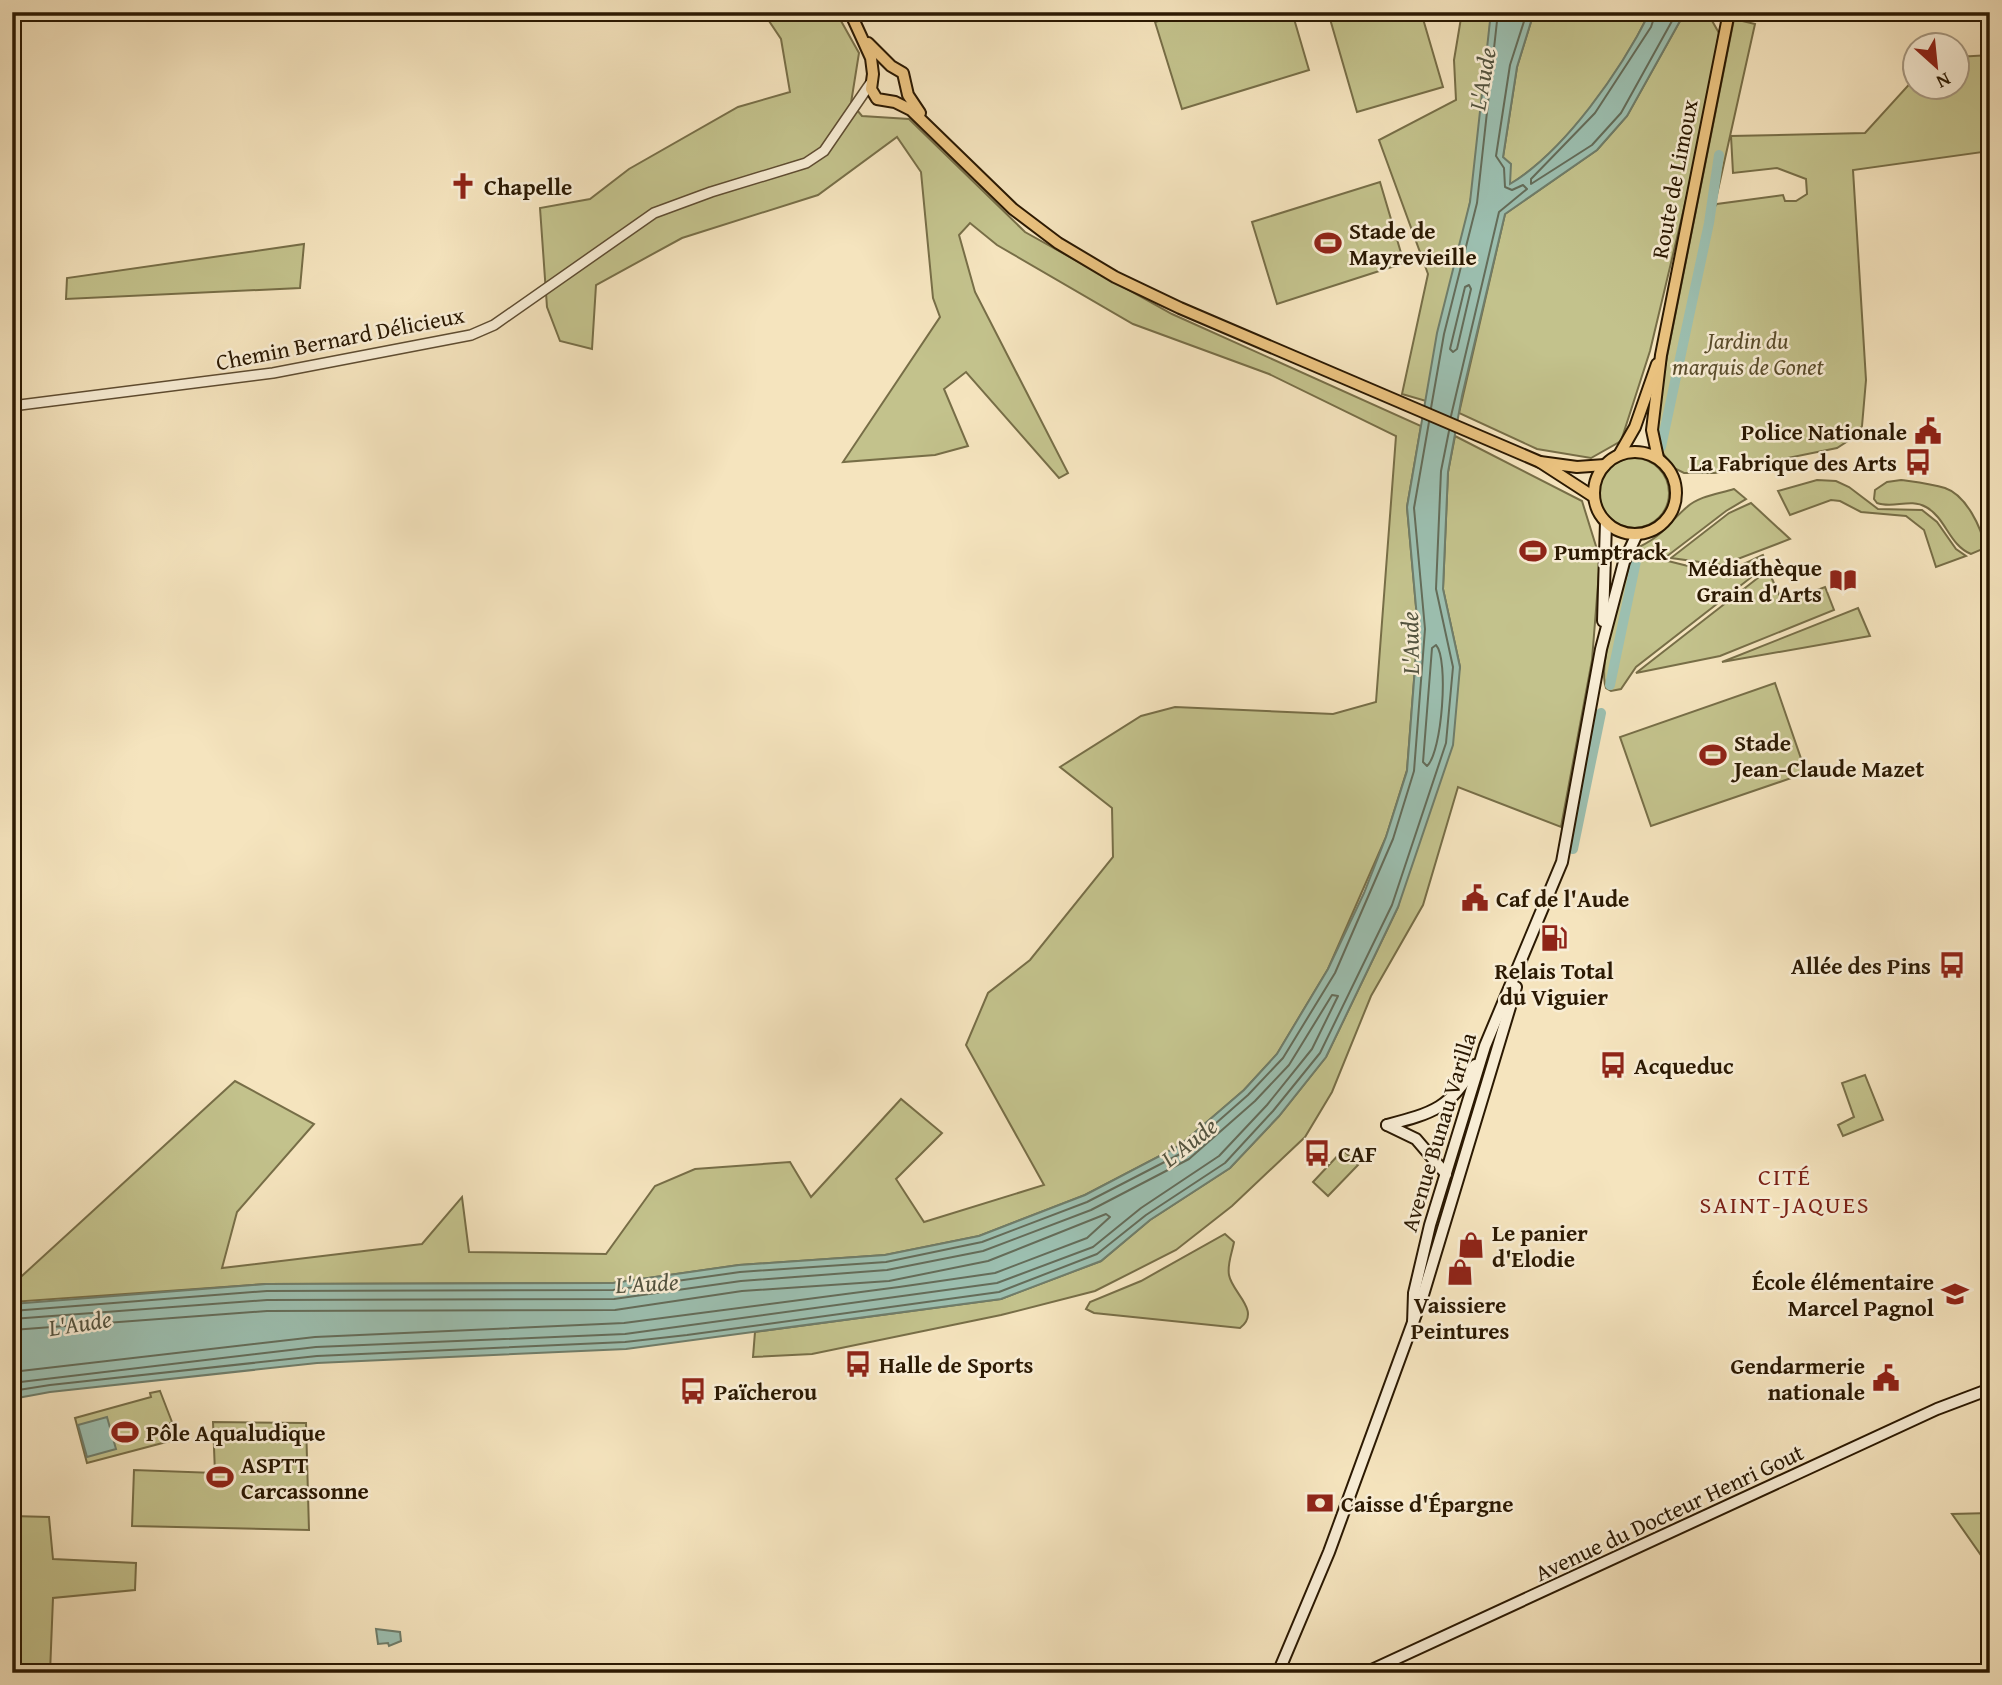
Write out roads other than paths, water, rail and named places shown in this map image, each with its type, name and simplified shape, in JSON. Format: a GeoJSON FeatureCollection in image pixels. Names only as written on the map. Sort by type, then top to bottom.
{"type":"FeatureCollection","features":[{"type":"Feature","properties":{"kind":"main road"},"geometry":{"type":"LineString","coordinates":[[850,12],[864,38],[891,66],[905,76],[906,90],[931,129]]}},
{"type":"Feature","properties":{"kind":"main road","name":"Route de Limoux"},"geometry":{"type":"LineString","coordinates":[[1661,355],[1729,12]]}},
{"type":"Feature","properties":{"kind":"main road"},"geometry":{"type":"LineString","coordinates":[[864,38],[877,99],[886,103],[895,102],[911,110],[974,175],[1058,243],[1115,277],[1205,319],[1540,462],[1594,497],[1606,522],[1601,649]]}},
{"type":"Feature","properties":{"kind":"main road"},"geometry":{"type":"LineString","coordinates":[[872,79],[881,68],[891,66]]}},
{"type":"Feature","properties":{"kind":"main road"},"geometry":{"type":"LineString","coordinates":[[895,102],[906,90]]}},
{"type":"Feature","properties":{"kind":"main road"},"geometry":{"type":"LineString","coordinates":[[1594,497],[1596,480],[1605,465],[1619,454],[1636,427],[1661,355]]}},
{"type":"Feature","properties":{"kind":"main road"},"geometry":{"type":"LineString","coordinates":[[1606,522],[1620,531],[1637,534],[1660,527],[1676,502],[1674,477],[1658,458],[1652,430],[1661,355]]}},
{"type":"Feature","properties":{"kind":"main road"},"geometry":{"type":"LineString","coordinates":[[1619,454],[1639,451],[1658,458]]}},
{"type":"Feature","properties":{"kind":"main road"},"geometry":{"type":"LineString","coordinates":[[1540,462],[1577,467],[1605,465]]}},
{"type":"Feature","properties":{"kind":"main road"},"geometry":{"type":"LineString","coordinates":[[1601,649],[1624,562],[1637,534]]}},
{"type":"Feature","properties":{"kind":"main road","name":"Avenue Bunau Varilla"},"geometry":{"type":"LineString","coordinates":[[1413,1324],[1415,1293],[1430,1224],[1485,1046],[1562,862],[1601,649]]}},
{"type":"Feature","properties":{"kind":"main road","name":"Avenue Bunau Varilla"},"geometry":{"type":"LineString","coordinates":[[1278,1673],[1329,1552],[1413,1324],[1524,958]]}},
{"type":"Feature","properties":{"kind":"main road"},"geometry":{"type":"LineString","coordinates":[[1446,1174],[1416,1139],[1387,1125],[1432,1114],[1448,1102],[1463,1087],[1485,1046]]}},
{"type":"Feature","properties":{"kind":"main road","name":"Avenue du Docteur Henri Gout"},"geometry":{"type":"LineString","coordinates":[[1365,1673],[1937,1409],[1990,1389]]}},
{"type":"Feature","properties":{"kind":"street","name":"Chemin Bernard Délicieux"},"geometry":{"type":"LineString","coordinates":[[12,406],[273,373],[471,335],[494,325],[654,213],[711,192],[806,163],[824,151],[857,106],[872,79]]}},
{"type":"Feature","properties":{"kind":"street"},"geometry":{"type":"LineString","coordinates":[[857,106],[877,99]]}},
{"type":"Feature","properties":{"kind":"water","name":"L'Aude"},"geometry":{"type":"Polygon","coordinates":[[[1491,12],[1534,12],[1517,67],[1503,157],[1511,164],[1510,184],[1531,170],[1551,151],[1590,107],[1624,59],[1650,12],[1685,12],[1627,116],[1597,150],[1505,214],[1462,396],[1448,472],[1443,589],[1460,667],[1453,745],[1398,907],[1326,1057],[1279,1116],[1230,1168],[1150,1220],[1101,1261],[1001,1299],[626,1349],[317,1363],[50,1392],[12,1399],[12,1304],[266,1284],[613,1283],[739,1265],[885,1255],[979,1236],[1085,1195],[1179,1146],[1244,1090],[1277,1054],[1328,969],[1364,893],[1386,837],[1407,771],[1418,629],[1407,507],[1437,333],[1470,202],[1491,12]]]}},
{"type":"Feature","properties":{"kind":"water"},"geometry":{"type":"Polygon","coordinates":[[[107,1417],[116,1449],[87,1457],[78,1425],[107,1417]]]}},
{"type":"Feature","properties":{"kind":"water"},"geometry":{"type":"Polygon","coordinates":[[[376,1629],[400,1632],[401,1641],[389,1646],[388,1643],[378,1644],[376,1629]]]}},
{"type":"Feature","properties":{"kind":"waterway"},"geometry":{"type":"LineString","coordinates":[[1661,447],[1709,223],[1719,155]]}},
{"type":"Feature","properties":{"kind":"waterway"},"geometry":{"type":"LineString","coordinates":[[1610,685],[1636,561]]}},
{"type":"Feature","properties":{"kind":"waterway"},"geometry":{"type":"LineString","coordinates":[[1573,849],[1601,713]]}},
{"type":"Feature","properties":{"kind":"place","name":"Chapelle"},"geometry":{"type":"Point","coordinates":[463,186]}},
{"type":"Feature","properties":{"kind":"place","name":"Stade de Mayrevieille"},"geometry":{"type":"Point","coordinates":[1328,243]}},
{"type":"Feature","properties":{"kind":"place","name":"Police Nationale"},"geometry":{"type":"Point","coordinates":[1928,431]}},
{"type":"Feature","properties":{"kind":"place","name":"La Fabrique des Arts"},"geometry":{"type":"Point","coordinates":[1918,462]}},
{"type":"Feature","properties":{"kind":"place","name":"Pumptrack"},"geometry":{"type":"Point","coordinates":[1533,551]}},
{"type":"Feature","properties":{"kind":"place","name":"Médiathèque Grain d'Arts"},"geometry":{"type":"Point","coordinates":[1843,580]}},
{"type":"Feature","properties":{"kind":"place","name":"Stade Jean-Claude Mazet"},"geometry":{"type":"Point","coordinates":[1713,755]}},
{"type":"Feature","properties":{"kind":"place","name":"Caf de l'Aude"},"geometry":{"type":"Point","coordinates":[1475,898]}},
{"type":"Feature","properties":{"kind":"place","name":"Relais Total du Viguier"},"geometry":{"type":"Point","coordinates":[1554,938]}},
{"type":"Feature","properties":{"kind":"place","name":"Allée des Pins"},"geometry":{"type":"Point","coordinates":[1952,965]}},
{"type":"Feature","properties":{"kind":"place","name":"Acqueduc"},"geometry":{"type":"Point","coordinates":[1613,1065]}},
{"type":"Feature","properties":{"kind":"place","name":"CAF"},"geometry":{"type":"Point","coordinates":[1317,1153]}},
{"type":"Feature","properties":{"kind":"place","name":"Le panier d'Elodie"},"geometry":{"type":"Point","coordinates":[1471,1245]}},
{"type":"Feature","properties":{"kind":"place","name":"Vaissiere Peintures"},"geometry":{"type":"Point","coordinates":[1460,1272]}},
{"type":"Feature","properties":{"kind":"place","name":"École élémentaire Marcel Pagnol"},"geometry":{"type":"Point","coordinates":[1955,1294]}},
{"type":"Feature","properties":{"kind":"place","name":"Halle de Sports"},"geometry":{"type":"Point","coordinates":[858,1364]}},
{"type":"Feature","properties":{"kind":"place","name":"Gendarmerie nationale"},"geometry":{"type":"Point","coordinates":[1886,1378]}},
{"type":"Feature","properties":{"kind":"place","name":"Païcherou"},"geometry":{"type":"Point","coordinates":[693,1391]}},
{"type":"Feature","properties":{"kind":"place","name":"Pôle Aqualudique"},"geometry":{"type":"Point","coordinates":[125,1432]}},
{"type":"Feature","properties":{"kind":"place","name":"ASPTT Carcassonne"},"geometry":{"type":"Point","coordinates":[220,1477]}},
{"type":"Feature","properties":{"kind":"place","name":"Caisse d'Épargne"},"geometry":{"type":"Point","coordinates":[1320,1503]}},
{"type":"Feature","properties":{"kind":"district","name":"CITÉ SAINT-JAQUES"},"geometry":{"type":"Point","coordinates":[1785,1190]}},
{"type":"Feature","properties":{"kind":"park label","name":"Jardin du marquis de Gonet"},"geometry":{"type":"Point","coordinates":[1748,353]}}]}
